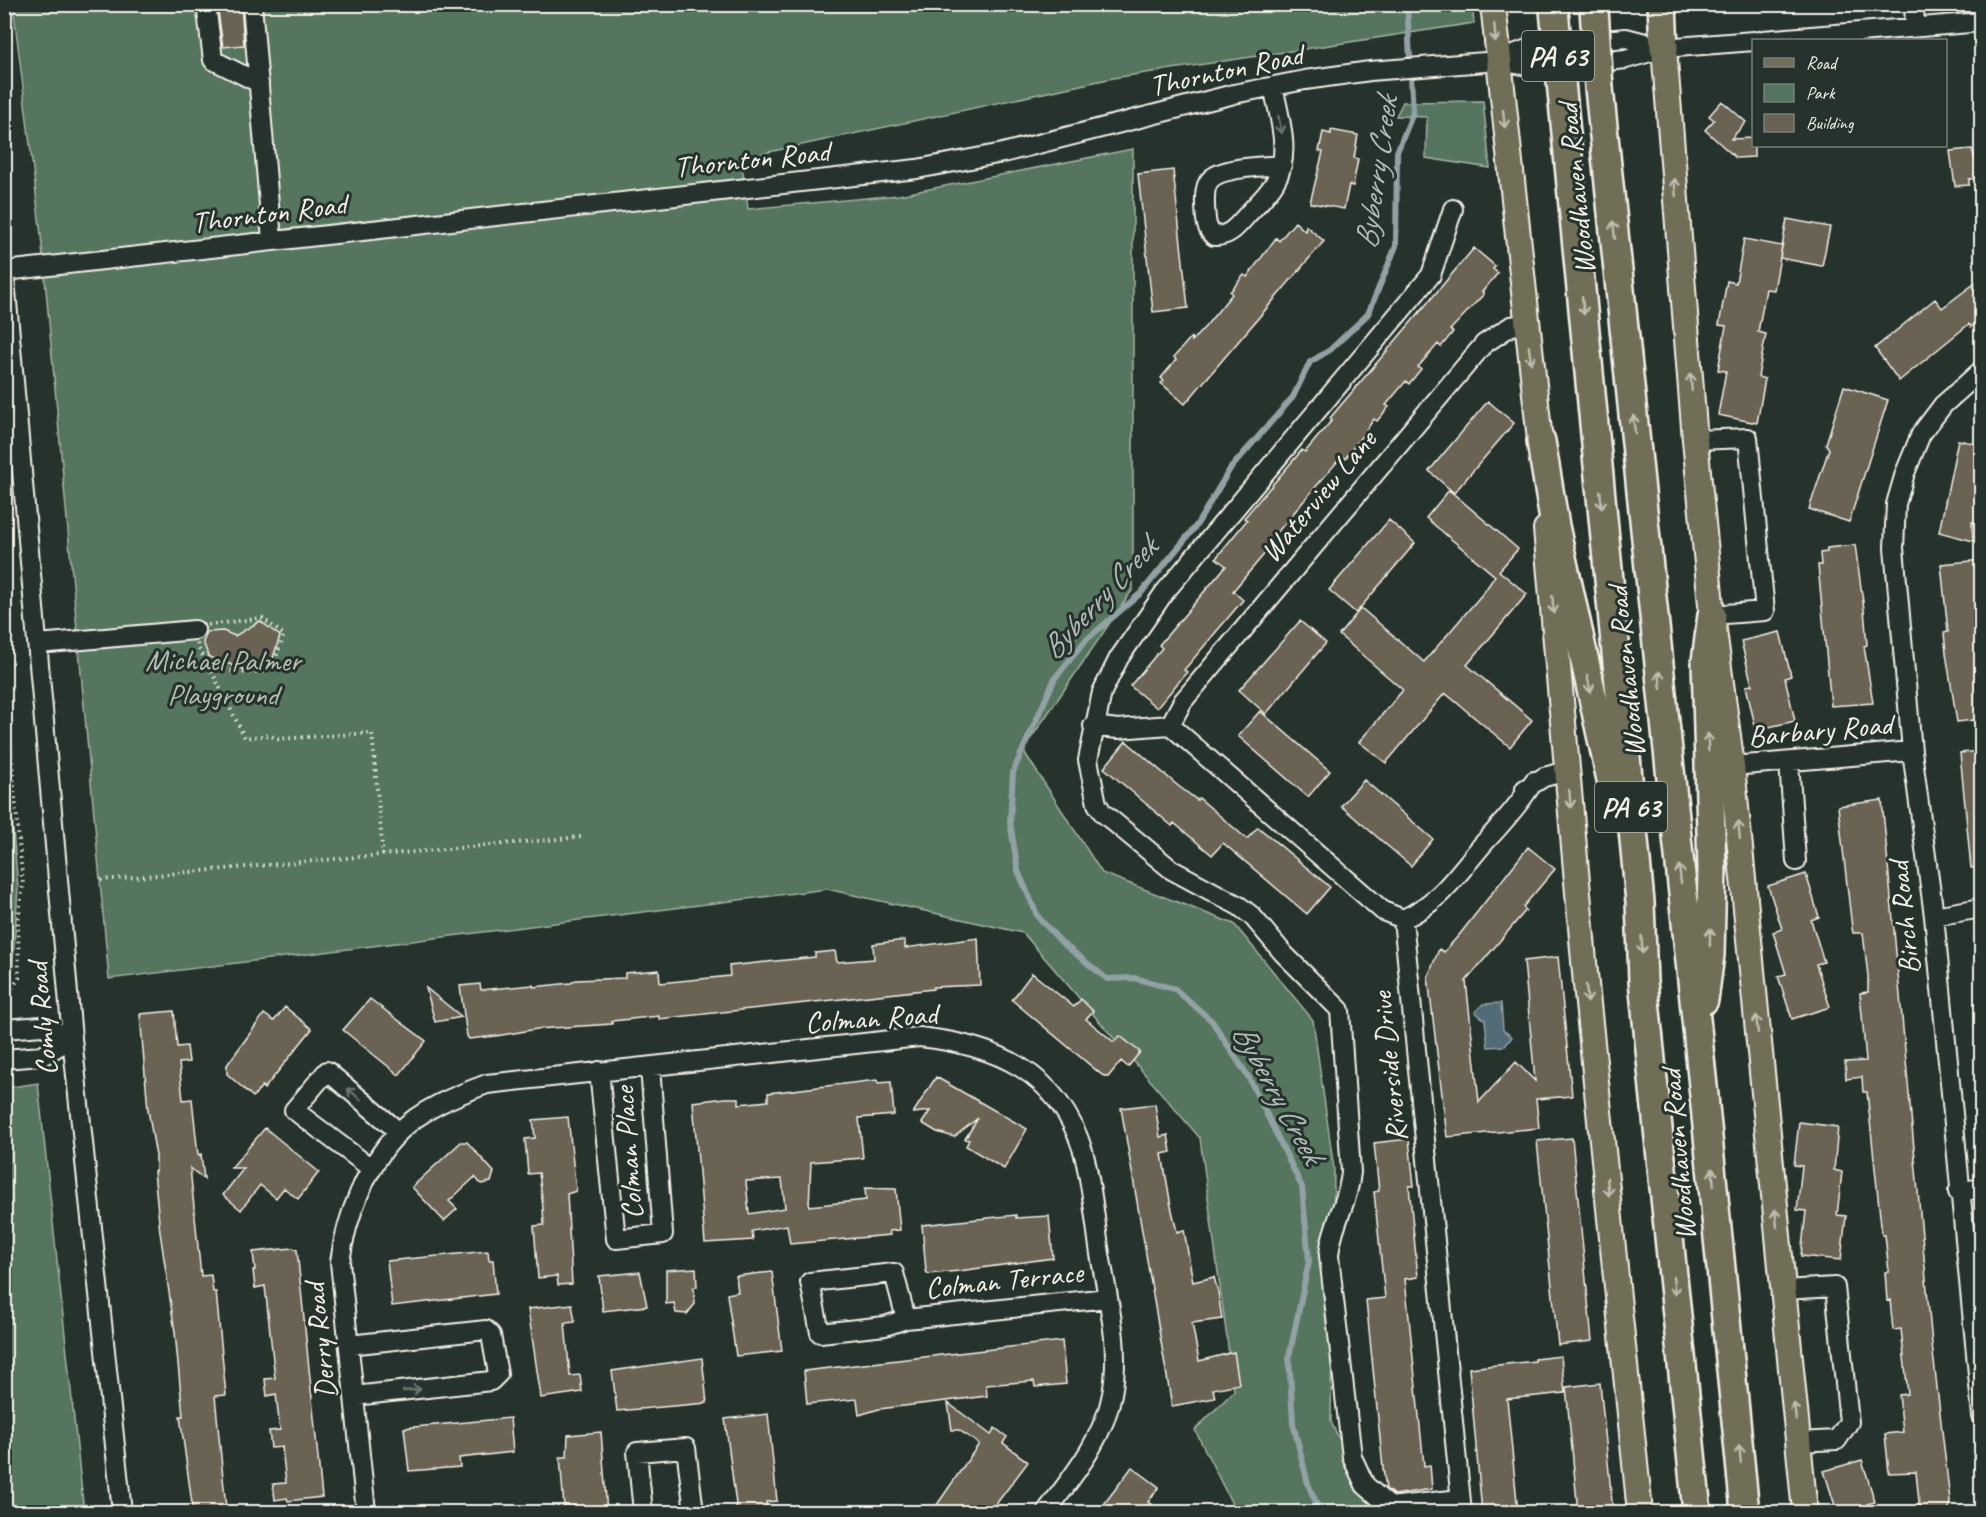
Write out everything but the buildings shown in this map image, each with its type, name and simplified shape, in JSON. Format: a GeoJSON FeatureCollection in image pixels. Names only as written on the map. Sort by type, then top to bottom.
{"type":"FeatureCollection","features":[{"type":"Feature","properties":{"kind":"highway"},"geometry":{"type":"LineString","coordinates":[[1662,4],[1664,48]]}},
{"type":"Feature","properties":{"kind":"highway","name":"Woodhaven Road"},"geometry":{"type":"LineString","coordinates":[[1594,6],[1599,88],[1680,872],[1700,1037],[1745,1512]]}},
{"type":"Feature","properties":{"kind":"highway","name":"Woodhaven Road"},"geometry":{"type":"LineString","coordinates":[[1554,7],[1640,902],[1643,981],[1697,1512]]}},
{"type":"Feature","properties":{"kind":"highway"},"geometry":{"type":"LineString","coordinates":[[1541,441],[1597,727],[1640,902]]}},
{"type":"Feature","properties":{"kind":"highway"},"geometry":{"type":"LineString","coordinates":[[1700,1037],[1710,955],[1712,868],[1706,661],[1712,615]]}},
{"type":"Feature","properties":{"kind":"main road"},"geometry":{"type":"LineString","coordinates":[[1493,4],[1526,324],[1541,441],[1586,984],[1640,1512]]}},
{"type":"Feature","properties":{"kind":"main road"},"geometry":{"type":"LineString","coordinates":[[1664,48],[1695,440],[1712,615],[1732,766],[1805,1512]]}},
{"type":"Feature","properties":{"kind":"street"},"geometry":{"type":"LineString","coordinates":[[206,4],[213,60],[259,83]]}},
{"type":"Feature","properties":{"kind":"street"},"geometry":{"type":"LineString","coordinates":[[252,4],[272,240]]}},
{"type":"Feature","properties":{"kind":"street"},"geometry":{"type":"LineString","coordinates":[[1914,4],[1916,27]]}},
{"type":"Feature","properties":{"kind":"street"},"geometry":{"type":"LineString","coordinates":[[1775,39],[1982,22]]}},
{"type":"Feature","properties":{"kind":"street","name":"Thornton Road"},"geometry":{"type":"LineString","coordinates":[[5,270],[231,248],[272,240],[945,165],[1273,86],[1370,71],[1498,61],[1541,68],[1626,59],[1664,48],[1752,41]]}},
{"type":"Feature","properties":{"kind":"street"},"geometry":{"type":"LineString","coordinates":[[1273,86],[1282,134],[1282,165],[1269,190],[1231,232],[1214,236],[1210,232],[1206,221],[1205,190],[1215,175],[1226,171],[1282,165]]}},
{"type":"Feature","properties":{"kind":"street"},"geometry":{"type":"LineString","coordinates":[[1453,209],[1431,275],[1164,593],[1134,635],[1102,692],[1089,746],[1088,768],[1093,790],[1103,813],[1172,870],[1239,906],[1252,916],[1283,953],[1340,1010],[1351,1172],[1350,1188],[1333,1229],[1329,1257],[1352,1457],[1365,1485],[1390,1507],[1461,1506]]}},
{"type":"Feature","properties":{"kind":"street","name":"Comly Road"},"geometry":{"type":"LineString","coordinates":[[5,270],[72,1038],[122,1512]]}},
{"type":"Feature","properties":{"kind":"street","name":"Waterview Lane"},"geometry":{"type":"LineString","coordinates":[[1170,724],[1183,701],[1484,344],[1511,326],[1526,324]]}},
{"type":"Feature","properties":{"kind":"street","name":"Birch Road"},"geometry":{"type":"LineString","coordinates":[[1982,370],[1943,405],[1921,434],[1905,473],[1896,504],[1894,548],[1912,751],[1934,916],[1958,1192],[1982,1416]]}},
{"type":"Feature","properties":{"kind":"street"},"geometry":{"type":"LineString","coordinates":[[1695,440],[1748,438],[1764,600],[1765,611],[1712,615]]}},
{"type":"Feature","properties":{"kind":"street"},"geometry":{"type":"LineString","coordinates":[[38,644],[195,630]]}},
{"type":"Feature","properties":{"kind":"street"},"geometry":{"type":"LineString","coordinates":[[1094,726],[1118,729],[1170,724],[1383,911],[1403,919],[1423,910],[1440,897],[1485,842],[1515,811],[1534,781],[1567,771]]}},
{"type":"Feature","properties":{"kind":"street","name":"Barbary Road"},"geometry":{"type":"LineString","coordinates":[[1732,766],[1912,751]]}},
{"type":"Feature","properties":{"kind":"street"},"geometry":{"type":"LineString","coordinates":[[1789,762],[1796,861]]}},
{"type":"Feature","properties":{"kind":"street"},"geometry":{"type":"LineString","coordinates":[[1934,916],[1982,908]]}},
{"type":"Feature","properties":{"kind":"street","name":"Riverside Drive"},"geometry":{"type":"LineString","coordinates":[[1403,919],[1461,1506]]}},
{"type":"Feature","properties":{"kind":"street"},"geometry":{"type":"LineString","coordinates":[[4,1029],[42,1026],[72,1038]]}},
{"type":"Feature","properties":{"kind":"street","name":"Colman Road"},"geometry":{"type":"LineString","coordinates":[[372,1169],[399,1132],[457,1095],[487,1084],[919,1037],[958,1041],[989,1050],[1022,1065],[1050,1093],[1070,1120],[1083,1151],[1116,1347],[1112,1395],[1096,1439],[1046,1512]]}},
{"type":"Feature","properties":{"kind":"street"},"geometry":{"type":"LineString","coordinates":[[4,1059],[42,1056],[72,1038]]}},
{"type":"Feature","properties":{"kind":"street","name":"Colman Place"},"geometry":{"type":"LineString","coordinates":[[599,1071],[616,1239],[663,1233],[650,1067]]}},
{"type":"Feature","properties":{"kind":"street"},"geometry":{"type":"LineString","coordinates":[[372,1169],[294,1110],[327,1071],[399,1132]]}},
{"type":"Feature","properties":{"kind":"street","name":"Derry Road"},"geometry":{"type":"LineString","coordinates":[[366,1512],[340,1262],[344,1235],[353,1209],[372,1169]]}},
{"type":"Feature","properties":{"kind":"street"},"geometry":{"type":"LineString","coordinates":[[1958,1192],[1982,1188]]}},
{"type":"Feature","properties":{"kind":"street","name":"Colman Terrace"},"geometry":{"type":"LineString","coordinates":[[906,1319],[894,1273],[810,1282],[820,1333],[885,1326],[906,1319],[1108,1298]]}},
{"type":"Feature","properties":{"kind":"street"},"geometry":{"type":"LineString","coordinates":[[1783,1290],[1835,1287],[1847,1400],[1849,1422],[1838,1440],[1798,1442]]}},
{"type":"Feature","properties":{"kind":"street"},"geometry":{"type":"LineString","coordinates":[[350,1345],[486,1330],[492,1335],[498,1374],[490,1382],[354,1396]]}},
{"type":"Feature","properties":{"kind":"street"},"geometry":{"type":"LineString","coordinates":[[643,1512],[637,1452],[686,1448],[694,1512]]}},
{"type":"Feature","properties":{"kind":"path"},"geometry":{"type":"LineString","coordinates":[[209,666],[251,673],[267,670],[273,664],[284,635],[262,618],[200,626],[195,630],[198,648],[245,738],[269,735],[278,740],[372,733],[383,855]]}},
{"type":"Feature","properties":{"kind":"path"},"geometry":{"type":"LineString","coordinates":[[4,678],[23,885],[18,921],[19,978],[4,999]]}},
{"type":"Feature","properties":{"kind":"path"},"geometry":{"type":"LineString","coordinates":[[101,880],[581,837]]}},
{"type":"Feature","properties":{"kind":"green space","name":"Michael Palmer Playground"},"geometry":{"type":"Polygon","coordinates":[[[13,5],[1472,5],[1474,23],[1113,78],[741,158],[748,209],[899,195],[1133,149],[1133,589],[1023,750],[1102,873],[1234,924],[1313,1020],[1334,1169],[1331,1422],[1374,1512],[1236,1512],[1195,1430],[1234,1391],[1200,1138],[1023,933],[827,889],[109,979],[41,235],[13,5]]]}},
{"type":"Feature","properties":{"kind":"green space"},"geometry":{"type":"Polygon","coordinates":[[[1483,101],[1490,168],[1426,158],[1427,117],[1396,116],[1403,102],[1483,101]]]}},
{"type":"Feature","properties":{"kind":"green space"},"geometry":{"type":"Polygon","coordinates":[[[5,736],[18,888],[12,976],[5,992],[5,736]]]}},
{"type":"Feature","properties":{"kind":"green space"},"geometry":{"type":"Polygon","coordinates":[[[38,1083],[84,1512],[5,1512],[5,1088],[38,1083]]]}},
{"type":"Feature","properties":{"kind":"water"},"geometry":{"type":"Polygon","coordinates":[[[1501,1003],[1503,1030],[1512,1037],[1505,1046],[1488,1047],[1485,1020],[1475,1012],[1483,1004],[1501,1003]]]}},
{"type":"Feature","properties":{"kind":"waterway","name":"Byberry Creek"},"geometry":{"type":"LineString","coordinates":[[1320,1512],[1308,1484],[1293,1423],[1289,1357],[1309,1261],[1302,1187],[1249,1078],[1212,1021],[1175,989],[1134,978],[1107,979],[1061,942],[1038,917],[1018,871],[1010,822],[1013,772],[1055,678],[1085,641],[1141,593],[1196,526],[1230,469],[1293,397],[1310,362],[1330,350],[1368,314],[1396,246],[1397,152],[1413,113],[1407,4]]}}]}
